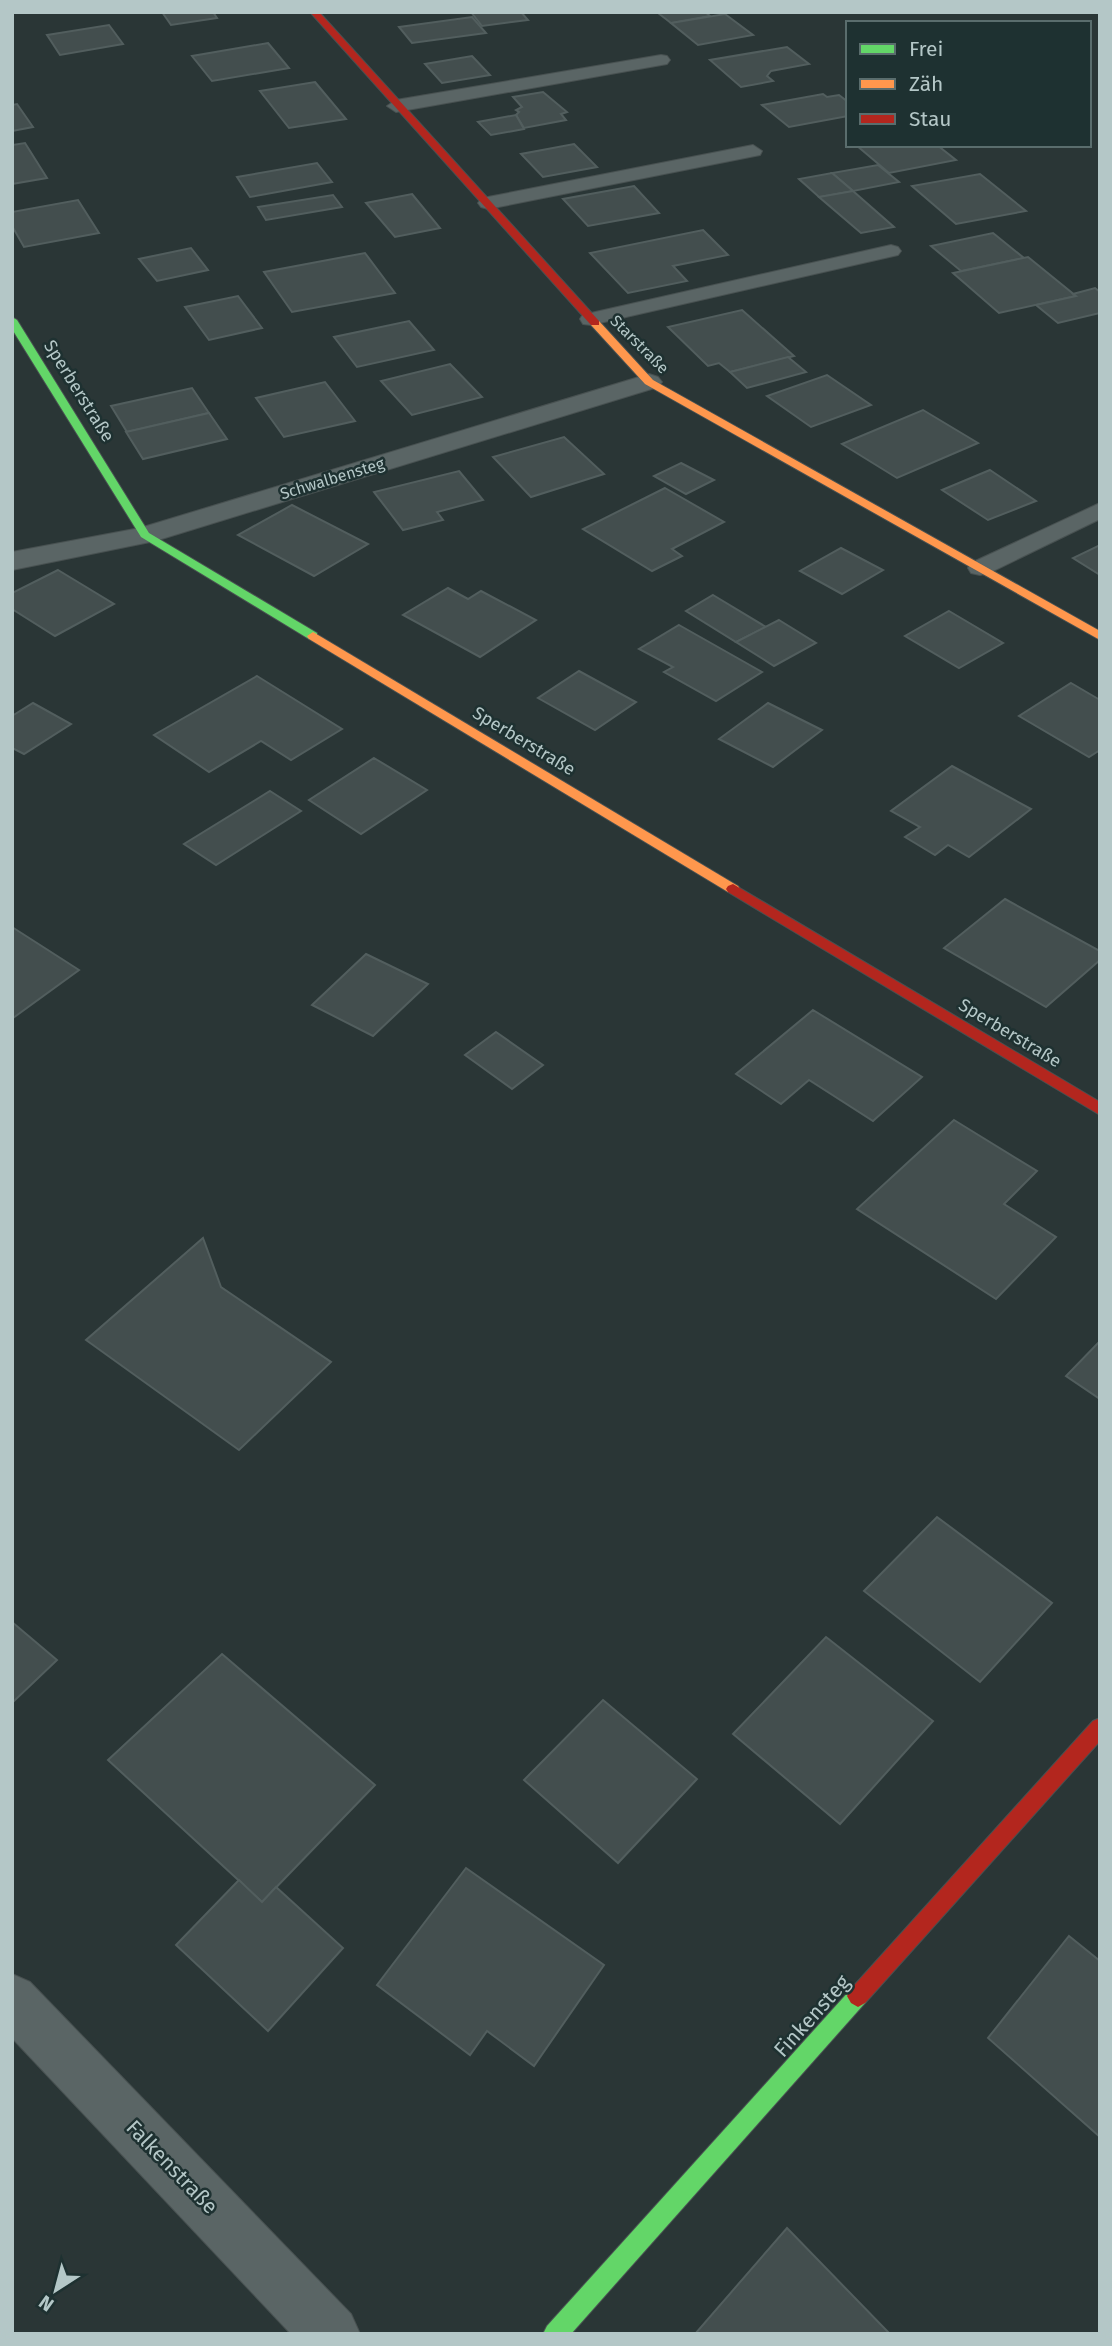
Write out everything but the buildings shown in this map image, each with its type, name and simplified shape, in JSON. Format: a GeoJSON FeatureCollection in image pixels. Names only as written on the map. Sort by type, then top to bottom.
{"type":"FeatureCollection","features":[{"type":"Feature","properties":{"kind":"street","name":"Starstraße"},"geometry":{"type":"LineString","coordinates":[[314,12],[396,106],[488,203],[649,382],[1100,636]]}},
{"type":"Feature","properties":{"kind":"street","name":"Sperberstraße"},"geometry":{"type":"LineString","coordinates":[[12,320],[145,535],[1100,1110]]}},
{"type":"Feature","properties":{"kind":"street","name":"Schwalbensteg"},"geometry":{"type":"LineString","coordinates":[[12,561],[145,535],[649,382]]}},
{"type":"Feature","properties":{"kind":"street","name":"Finkensteg"},"geometry":{"type":"LineString","coordinates":[[555,2334],[1100,1727]]}},
{"type":"Feature","properties":{"kind":"street","name":"Falkenstraße"},"geometry":{"type":"LineString","coordinates":[[12,2000],[331,2334]]}},
{"type":"Feature","properties":{"kind":"lane"},"geometry":{"type":"LineString","coordinates":[[396,106],[661,60]]}},
{"type":"Feature","properties":{"kind":"lane"},"geometry":{"type":"LineString","coordinates":[[488,203],[753,151]]}},
{"type":"Feature","properties":{"kind":"lane"},"geometry":{"type":"LineString","coordinates":[[591,319],[891,251]]}},
{"type":"Feature","properties":{"kind":"lane"},"geometry":{"type":"LineString","coordinates":[[980,568],[1100,510]]}},
{"type":"Feature","properties":{"kind":"traffic: fast"},"geometry":{"type":"LineString","coordinates":[[12,320],[145,535],[313,636]]}},
{"type":"Feature","properties":{"kind":"traffic: fast"},"geometry":{"type":"LineString","coordinates":[[555,2334],[858,1996]]}},
{"type":"Feature","properties":{"kind":"traffic: slow"},"geometry":{"type":"LineString","coordinates":[[595,323],[649,382],[1100,636]]}},
{"type":"Feature","properties":{"kind":"traffic: slow"},"geometry":{"type":"LineString","coordinates":[[313,636],[733,889]]}},
{"type":"Feature","properties":{"kind":"traffic: jam"},"geometry":{"type":"LineString","coordinates":[[314,12],[595,323]]}},
{"type":"Feature","properties":{"kind":"traffic: jam"},"geometry":{"type":"LineString","coordinates":[[733,889],[1100,1109]]}},
{"type":"Feature","properties":{"kind":"traffic: jam"},"geometry":{"type":"LineString","coordinates":[[858,1996],[1100,1727]]}}]}
